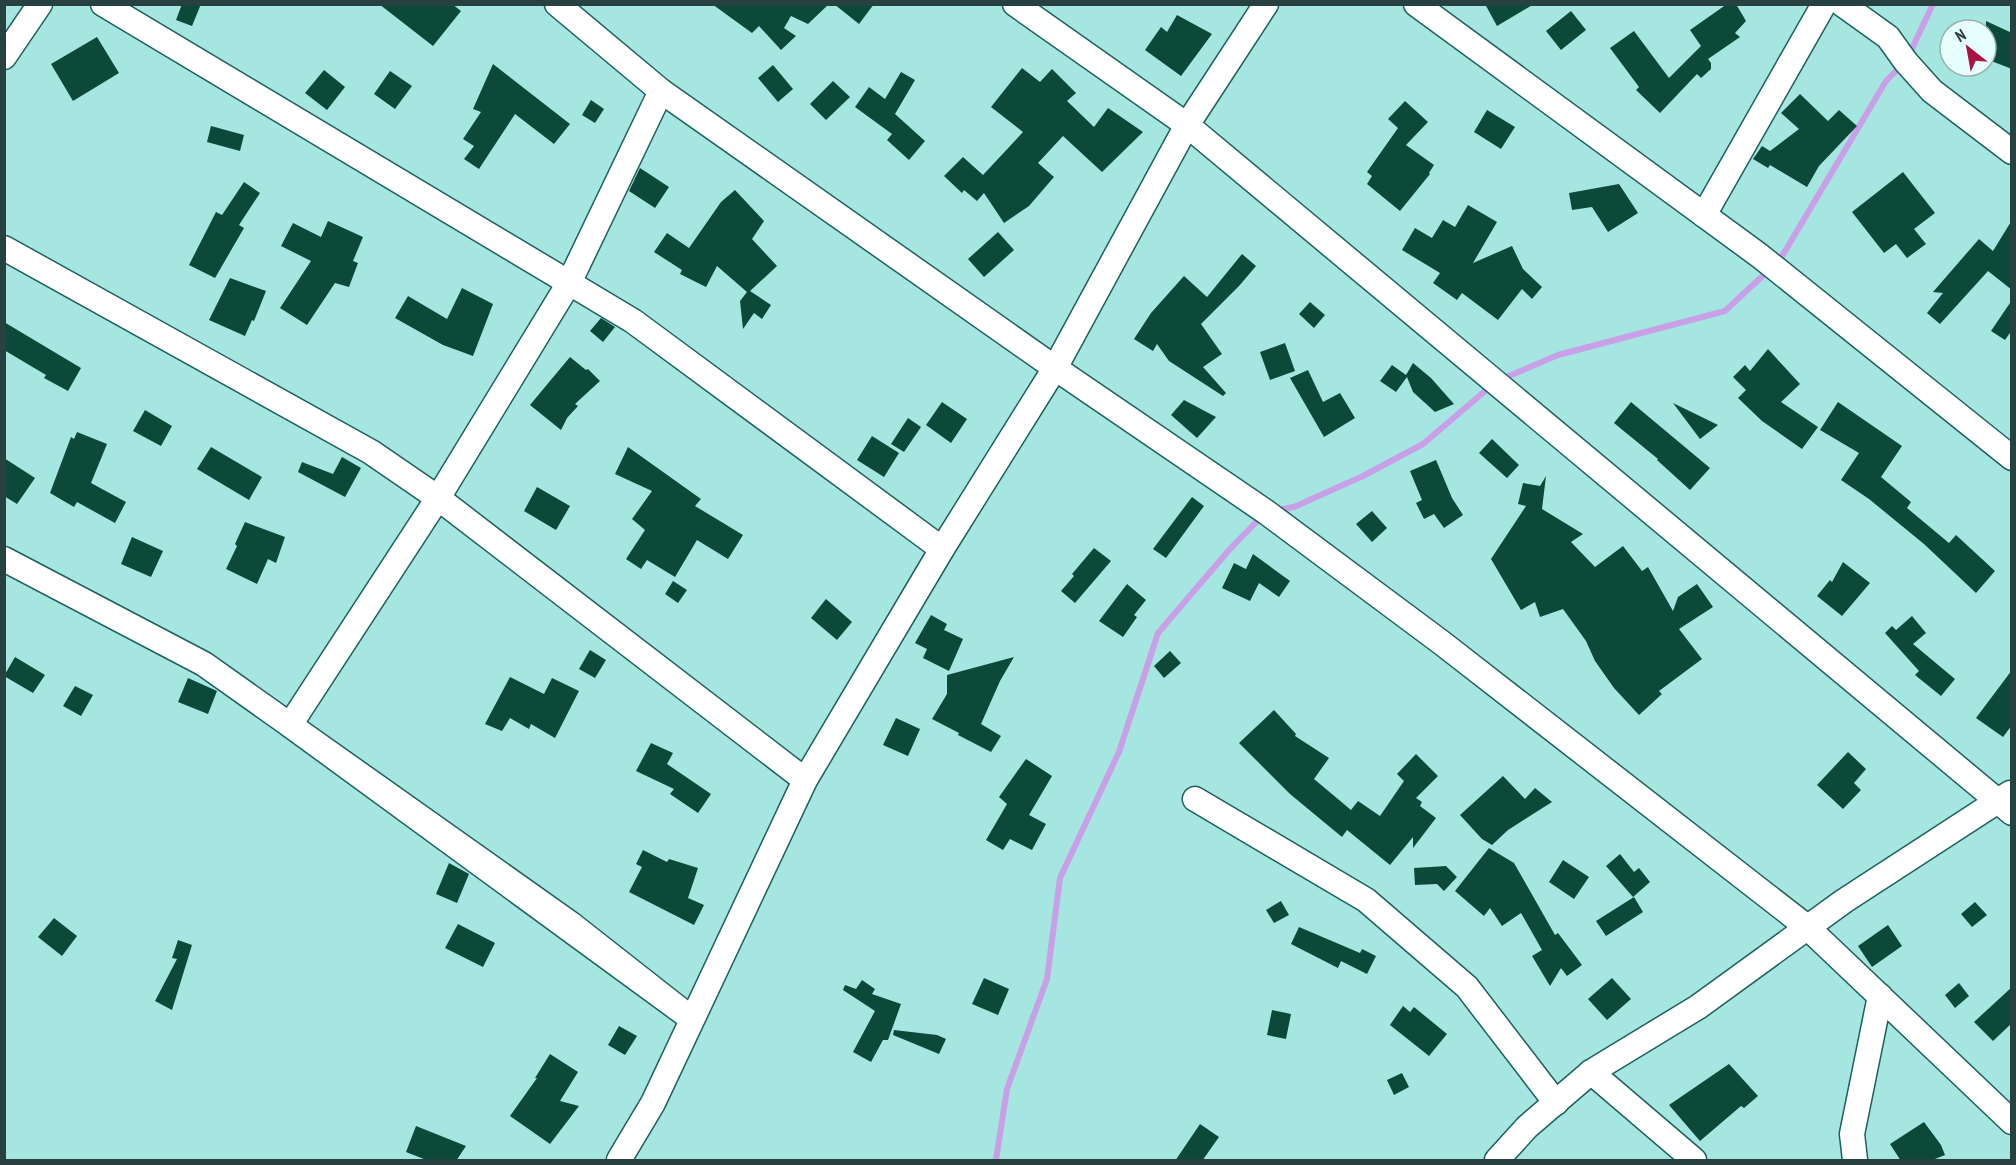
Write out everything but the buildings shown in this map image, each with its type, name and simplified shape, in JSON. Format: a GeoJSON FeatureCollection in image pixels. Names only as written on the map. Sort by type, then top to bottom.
{"type":"FeatureCollection","features":[{"type":"Feature","properties":{"kind":"street"},"geometry":{"type":"LineString","coordinates":[[4,57],[40,4]]}},
{"type":"Feature","properties":{"kind":"street"},"geometry":{"type":"LineString","coordinates":[[103,4],[633,321],[942,549]]}},
{"type":"Feature","properties":{"kind":"street"},"geometry":{"type":"LineString","coordinates":[[557,4],[661,91],[1342,567],[1807,927],[2012,1122]]}},
{"type":"Feature","properties":{"kind":"street"},"geometry":{"type":"LineString","coordinates":[[1015,4],[1187,125],[2007,802],[1844,901],[1698,1006],[1591,1072],[1527,1127],[1497,1161]]}},
{"type":"Feature","properties":{"kind":"street"},"geometry":{"type":"LineString","coordinates":[[619,1161],[652,1103],[805,780],[942,549],[1055,368],[1187,125],[1266,4]]}},
{"type":"Feature","properties":{"kind":"street"},"geometry":{"type":"LineString","coordinates":[[1416,4],[1760,256],[2012,458]]}},
{"type":"Feature","properties":{"kind":"street"},"geometry":{"type":"LineString","coordinates":[[1704,215],[1824,4]]}},
{"type":"Feature","properties":{"kind":"street"},"geometry":{"type":"LineString","coordinates":[[1842,4],[1888,37],[1906,62],[1932,91],[2012,152]]}},
{"type":"Feature","properties":{"kind":"street"},"geometry":{"type":"LineString","coordinates":[[290,725],[438,498],[569,283],[661,91]]}},
{"type":"Feature","properties":{"kind":"street"},"geometry":{"type":"LineString","coordinates":[[4,248],[371,452],[438,498],[805,780]]}},
{"type":"Feature","properties":{"kind":"street"},"geometry":{"type":"LineString","coordinates":[[4,559],[204,664],[571,924],[692,1019]]}},
{"type":"Feature","properties":{"kind":"street"},"geometry":{"type":"LineString","coordinates":[[1195,799],[1366,900],[1467,987],[1556,1103]]}},
{"type":"Feature","properties":{"kind":"street"},"geometry":{"type":"LineString","coordinates":[[1855,1161],[1852,1134],[1880,996]]}},
{"type":"Feature","properties":{"kind":"street"},"geometry":{"type":"LineString","coordinates":[[1591,1072],[1694,1161]]}},
{"type":"Feature","properties":{"kind":"waterway"},"geometry":{"type":"LineString","coordinates":[[1909,55],[1933,4]]}},
{"type":"Feature","properties":{"kind":"waterway"},"geometry":{"type":"LineString","coordinates":[[1778,263],[1886,81],[1901,66]]}},
{"type":"Feature","properties":{"kind":"waterway"},"geometry":{"type":"LineString","coordinates":[[1502,379],[1558,355],[1725,311],[1770,269]]}},
{"type":"Feature","properties":{"kind":"waterway"},"geometry":{"type":"LineString","coordinates":[[1276,510],[1294,507],[1363,476],[1423,444],[1491,386]]}},
{"type":"Feature","properties":{"kind":"waterway"},"geometry":{"type":"LineString","coordinates":[[996,1160],[1007,1089],[1047,979],[1060,878],[1119,752],[1158,633],[1229,550],[1262,516]]}}]}
